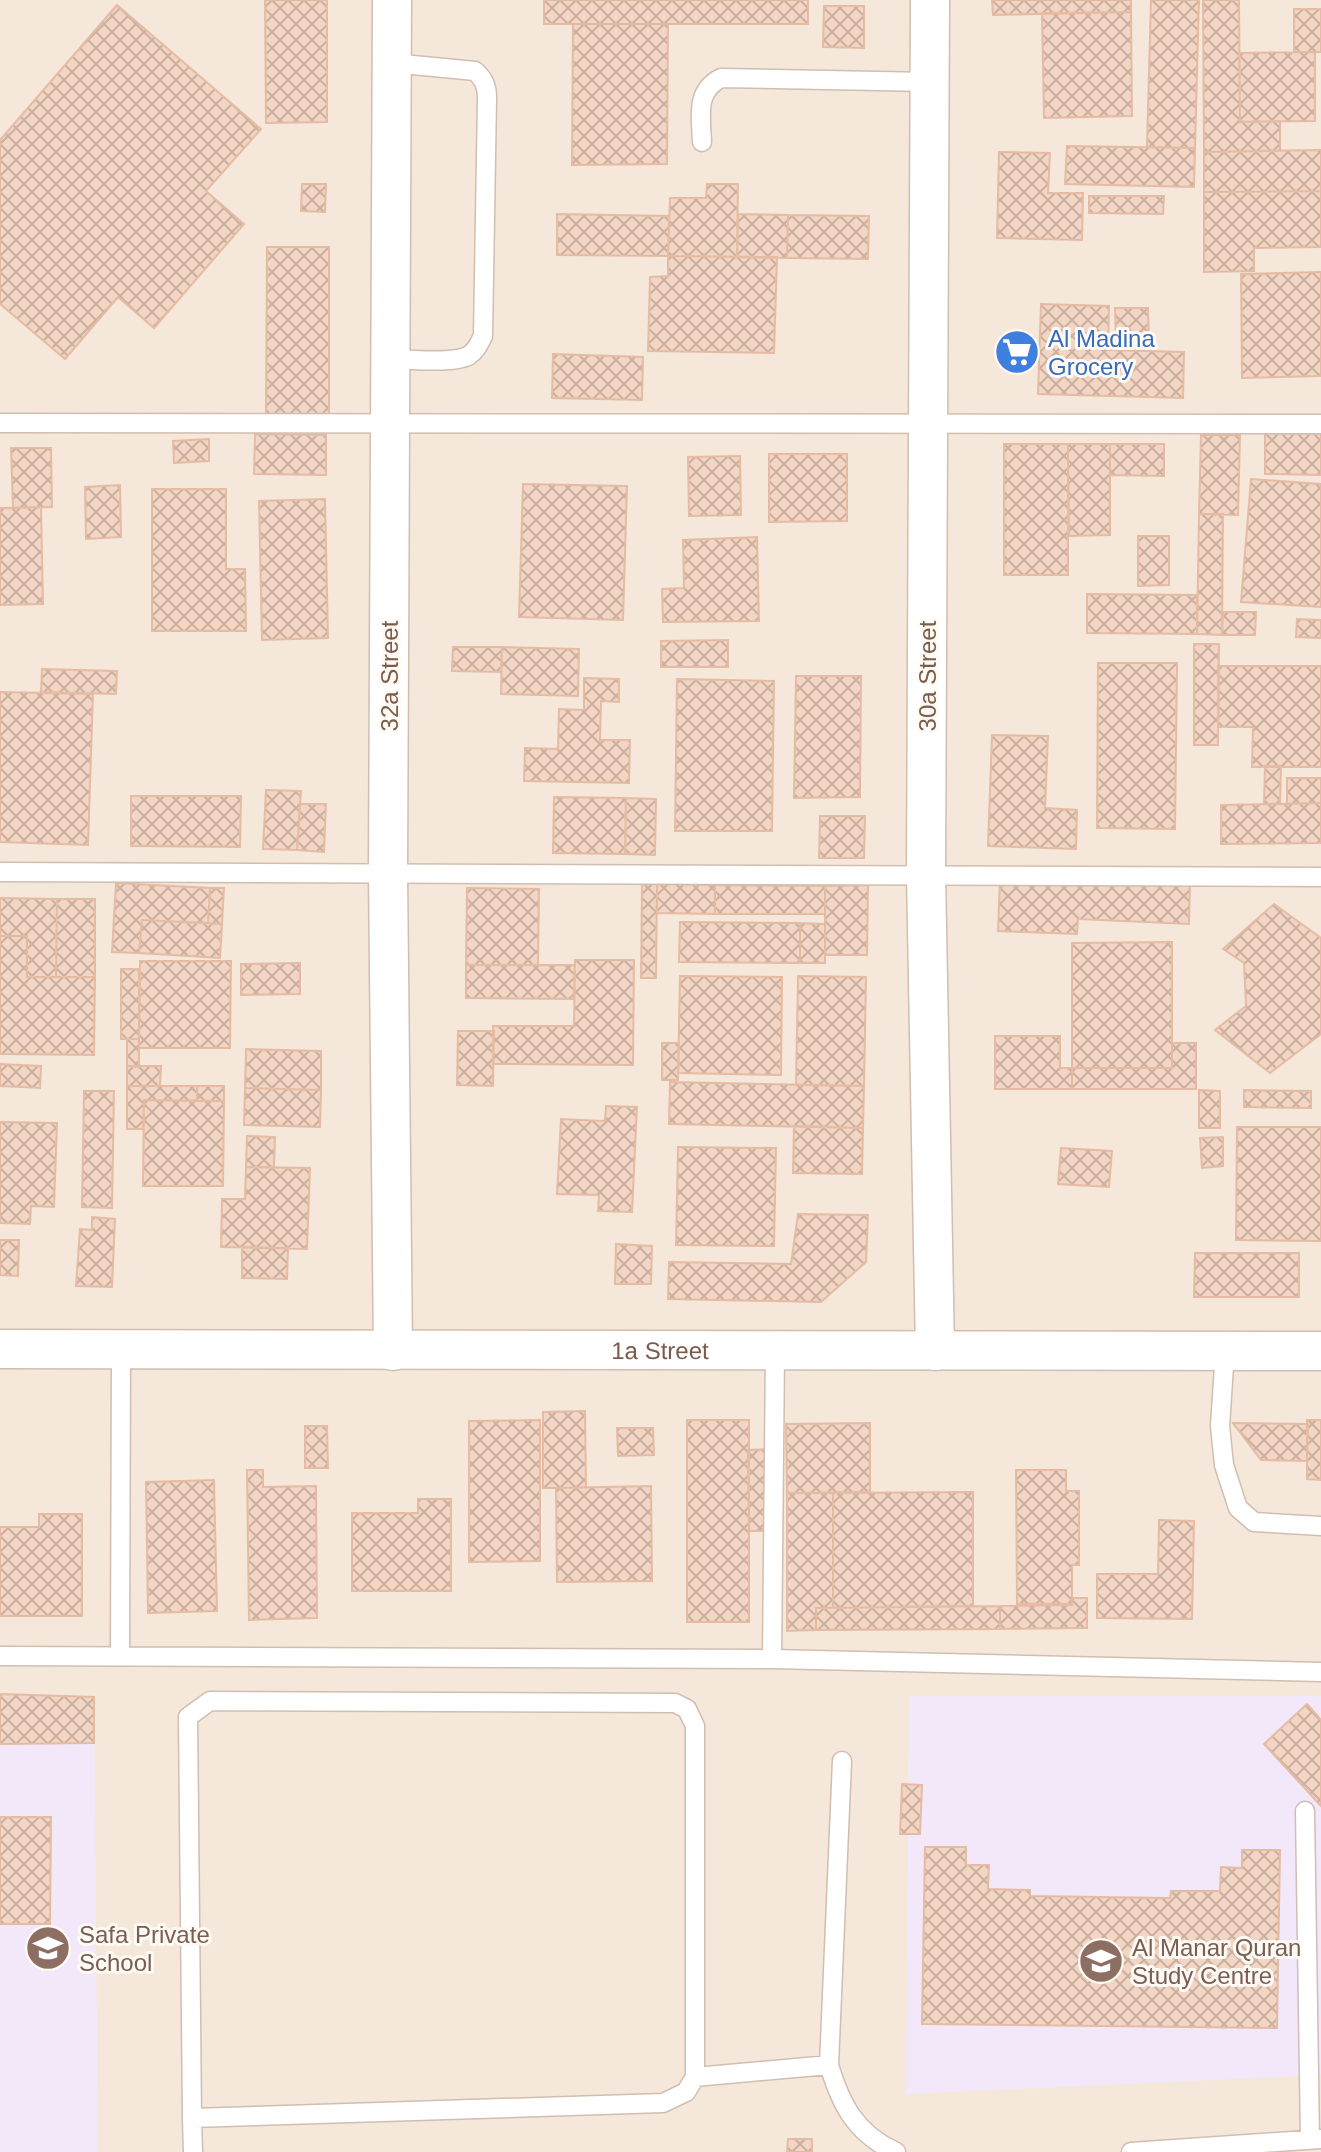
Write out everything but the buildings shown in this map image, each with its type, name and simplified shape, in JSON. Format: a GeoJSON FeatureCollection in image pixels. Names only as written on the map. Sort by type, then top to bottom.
{"type":"FeatureCollection","features":[{"type":"Feature","properties":{"kind":"street","name":"32a Street"},"geometry":{"type":"LineString","coordinates":[[392,0],[388,873],[393,1351]]}},
{"type":"Feature","properties":{"kind":"street","name":"30a Street"},"geometry":{"type":"LineString","coordinates":[[930,0],[926,874],[935,1351]]}},
{"type":"Feature","properties":{"kind":"street","name":"1a Street"},"geometry":{"type":"LineString","coordinates":[[0,1349],[1321,1351]]}},
{"type":"Feature","properties":{"kind":"lane"},"geometry":{"type":"LineString","coordinates":[[390,359],[456,358],[468,355],[478,347],[483,336],[487,98],[483,78],[475,71],[392,63]]}},
{"type":"Feature","properties":{"kind":"lane"},"geometry":{"type":"LineString","coordinates":[[702,142],[701,101],[711,83],[721,78],[929,82]]}},
{"type":"Feature","properties":{"kind":"lane"},"geometry":{"type":"LineString","coordinates":[[0,423],[1321,424]]}},
{"type":"Feature","properties":{"kind":"lane"},"geometry":{"type":"LineString","coordinates":[[0,872],[1321,877]]}},
{"type":"Feature","properties":{"kind":"lane"},"geometry":{"type":"LineString","coordinates":[[120,1656],[121,1351]]}},
{"type":"Feature","properties":{"kind":"lane"},"geometry":{"type":"LineString","coordinates":[[772,1659],[775,1351]]}},
{"type":"Feature","properties":{"kind":"lane"},"geometry":{"type":"LineString","coordinates":[[1225,1351],[1220,1426],[1224,1465],[1238,1508],[1254,1522],[1321,1526]]}},
{"type":"Feature","properties":{"kind":"lane"},"geometry":{"type":"LineString","coordinates":[[0,1656],[772,1659],[1321,1672]]}},
{"type":"Feature","properties":{"kind":"lane"},"geometry":{"type":"LineString","coordinates":[[192,2118],[663,2103],[686,2092],[695,2077],[695,1726],[687,1709],[675,1703],[210,1701],[188,1717],[192,2118],[193,2152]]}},
{"type":"Feature","properties":{"kind":"lane"},"geometry":{"type":"LineString","coordinates":[[842,1761],[829,2065],[839,2097],[857,2125],[886,2150]]}},
{"type":"Feature","properties":{"kind":"lane"},"geometry":{"type":"LineString","coordinates":[[1131,2152],[1316,2139],[1305,1811]]}},
{"type":"Feature","properties":{"kind":"lane"},"geometry":{"type":"LineString","coordinates":[[695,2077],[829,2065]]}},
{"type":"Feature","properties":{"kind":"shaded area"},"geometry":{"type":"Polygon","coordinates":[[[0,0],[1321,0],[1321,2152],[0,2152],[0,0]]]}},
{"type":"Feature","properties":{"kind":"shaded area","name":"Safa Private School"},"geometry":{"type":"Polygon","coordinates":[[[0,1694],[94,1697],[98,2152],[0,2152],[0,1694]]]}},
{"type":"Feature","properties":{"kind":"shaded area"},"geometry":{"type":"Polygon","coordinates":[[[909,1696],[1321,1696],[1321,2075],[906,2094],[909,1696]]]}},
{"type":"Feature","properties":{"kind":"place","name":"Al Madina Grocery"},"geometry":{"type":"Point","coordinates":[1017,352]}},
{"type":"Feature","properties":{"kind":"place","name":"Safa Private School"},"geometry":{"type":"Point","coordinates":[48,1948]}},
{"type":"Feature","properties":{"kind":"place","name":"Al Manar Quran Study Centre"},"geometry":{"type":"Point","coordinates":[1101,1961]}}]}
